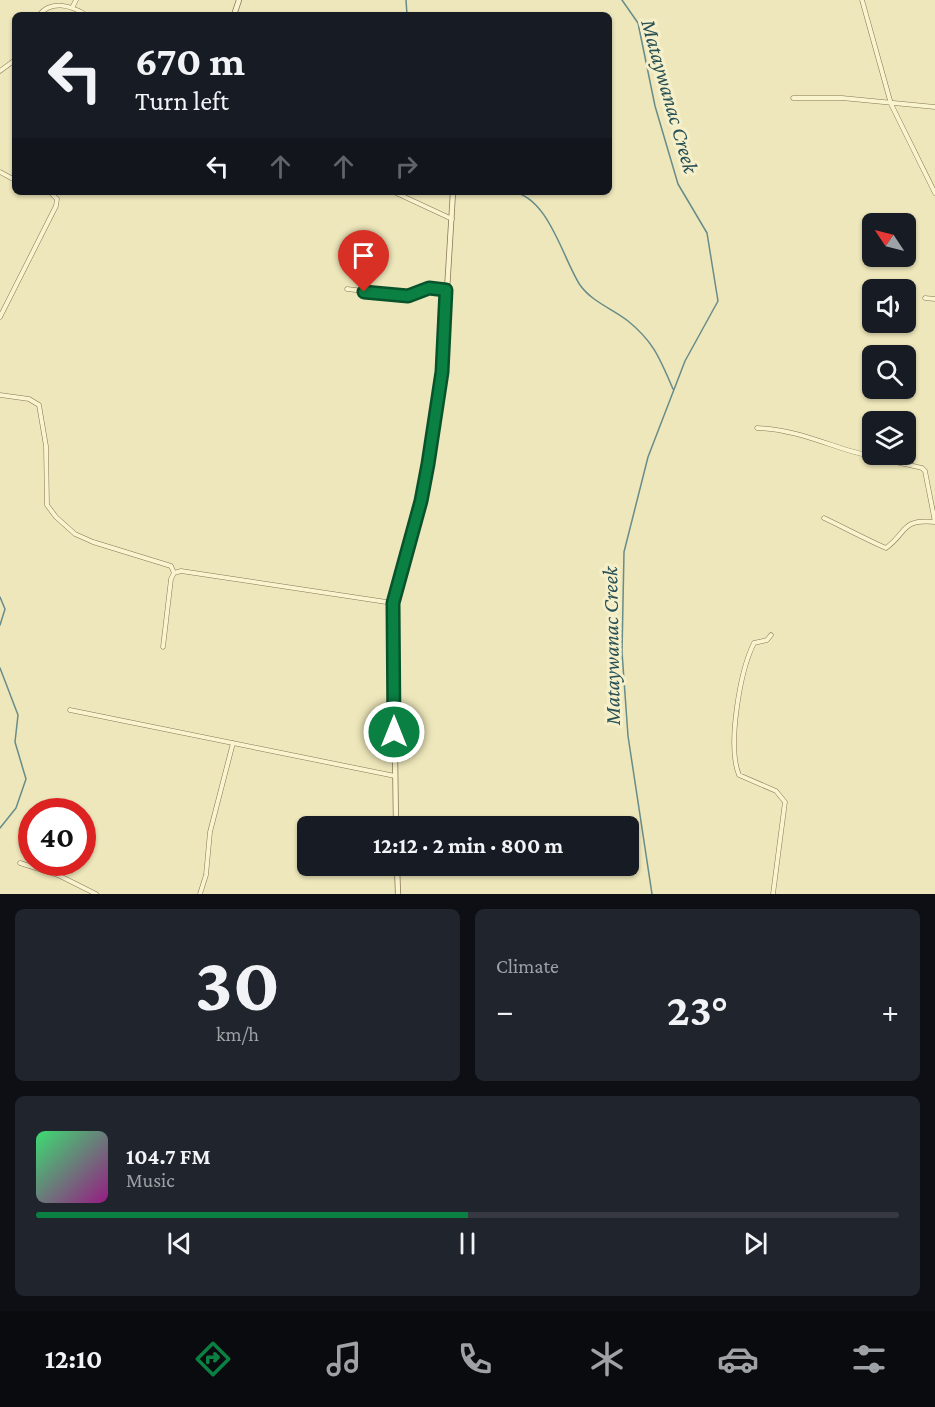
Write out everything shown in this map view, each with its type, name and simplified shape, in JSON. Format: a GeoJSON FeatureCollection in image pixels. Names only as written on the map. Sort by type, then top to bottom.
{"type":"FeatureCollection","features":[{"type":"Feature","properties":{"kind":"street"},"geometry":{"type":"LineString","coordinates":[[73,6],[76,0]]}},
{"type":"Feature","properties":{"kind":"street"},"geometry":{"type":"LineString","coordinates":[[862,0],[891,104],[935,193]]}},
{"type":"Feature","properties":{"kind":"street"},"geometry":{"type":"LineString","coordinates":[[42,12],[48,5],[73,6],[82,12]]}},
{"type":"Feature","properties":{"kind":"street"},"geometry":{"type":"LineString","coordinates":[[793,98],[842,98],[935,108]]}},
{"type":"Feature","properties":{"kind":"street"},"geometry":{"type":"LineString","coordinates":[[0,317],[56,206],[57,199],[53,195]]}},
{"type":"Feature","properties":{"kind":"street"},"geometry":{"type":"LineString","coordinates":[[401,195],[453,219]]}},
{"type":"Feature","properties":{"kind":"street"},"geometry":{"type":"LineString","coordinates":[[396,816],[393,603],[421,501],[442,372],[453,195]]}},
{"type":"Feature","properties":{"kind":"street"},"geometry":{"type":"LineString","coordinates":[[347,289],[408,296],[429,288],[446,290]]}},
{"type":"Feature","properties":{"kind":"street"},"geometry":{"type":"LineString","coordinates":[[925,297],[935,299]]}},
{"type":"Feature","properties":{"kind":"street"},"geometry":{"type":"LineString","coordinates":[[0,395],[29,399],[39,405],[46,446],[47,505],[56,517],[75,534],[113,549],[171,566],[174,573],[165,614],[163,647]]}},
{"type":"Feature","properties":{"kind":"street"},"geometry":{"type":"LineString","coordinates":[[757,428],[775,428],[811,436],[835,446],[922,468],[925,471],[935,522],[920,521],[903,528],[886,548],[869,541],[854,530],[824,518]]}},
{"type":"Feature","properties":{"kind":"street"},"geometry":{"type":"LineString","coordinates":[[174,573],[190,570],[393,603]]}},
{"type":"Feature","properties":{"kind":"street"},"geometry":{"type":"LineString","coordinates":[[771,635],[767,640],[754,642],[752,648],[740,694],[735,766],[739,775],[745,780],[776,791],[785,802],[773,894]]}},
{"type":"Feature","properties":{"kind":"street"},"geometry":{"type":"LineString","coordinates":[[70,710],[395,776]]}},
{"type":"Feature","properties":{"kind":"street"},"geometry":{"type":"LineString","coordinates":[[200,894],[206,875],[210,831],[233,742]]}},
{"type":"Feature","properties":{"kind":"street"},"geometry":{"type":"LineString","coordinates":[[57,876],[96,894]]}},
{"type":"Feature","properties":{"kind":"street"},"geometry":{"type":"LineString","coordinates":[[397,876],[398,894]]}},
{"type":"Feature","properties":{"kind":"waterway"},"geometry":{"type":"LineString","coordinates":[[406,0],[407,12]]}},
{"type":"Feature","properties":{"kind":"waterway","name":"Mataywanac Creek"},"geometry":{"type":"LineString","coordinates":[[622,0],[638,23],[655,106],[678,184],[707,233],[718,301],[685,361],[648,457],[624,552],[622,652],[628,736],[652,894]]}},
{"type":"Feature","properties":{"kind":"waterway"},"geometry":{"type":"LineString","coordinates":[[522,195],[545,216],[585,291],[628,321],[644,336],[660,360],[673,389]]}},
{"type":"Feature","properties":{"kind":"waterway"},"geometry":{"type":"LineString","coordinates":[[0,597],[5,609],[0,625]]}},
{"type":"Feature","properties":{"kind":"waterway"},"geometry":{"type":"LineString","coordinates":[[0,668],[18,715],[15,742],[26,779],[16,808],[0,828]]}},
{"type":"Feature","properties":{"kind":"route"},"geometry":{"type":"LineString","coordinates":[[364,292],[408,296],[429,288],[446,290],[442,372],[428,464],[421,501],[393,603],[394,732]]}}]}
